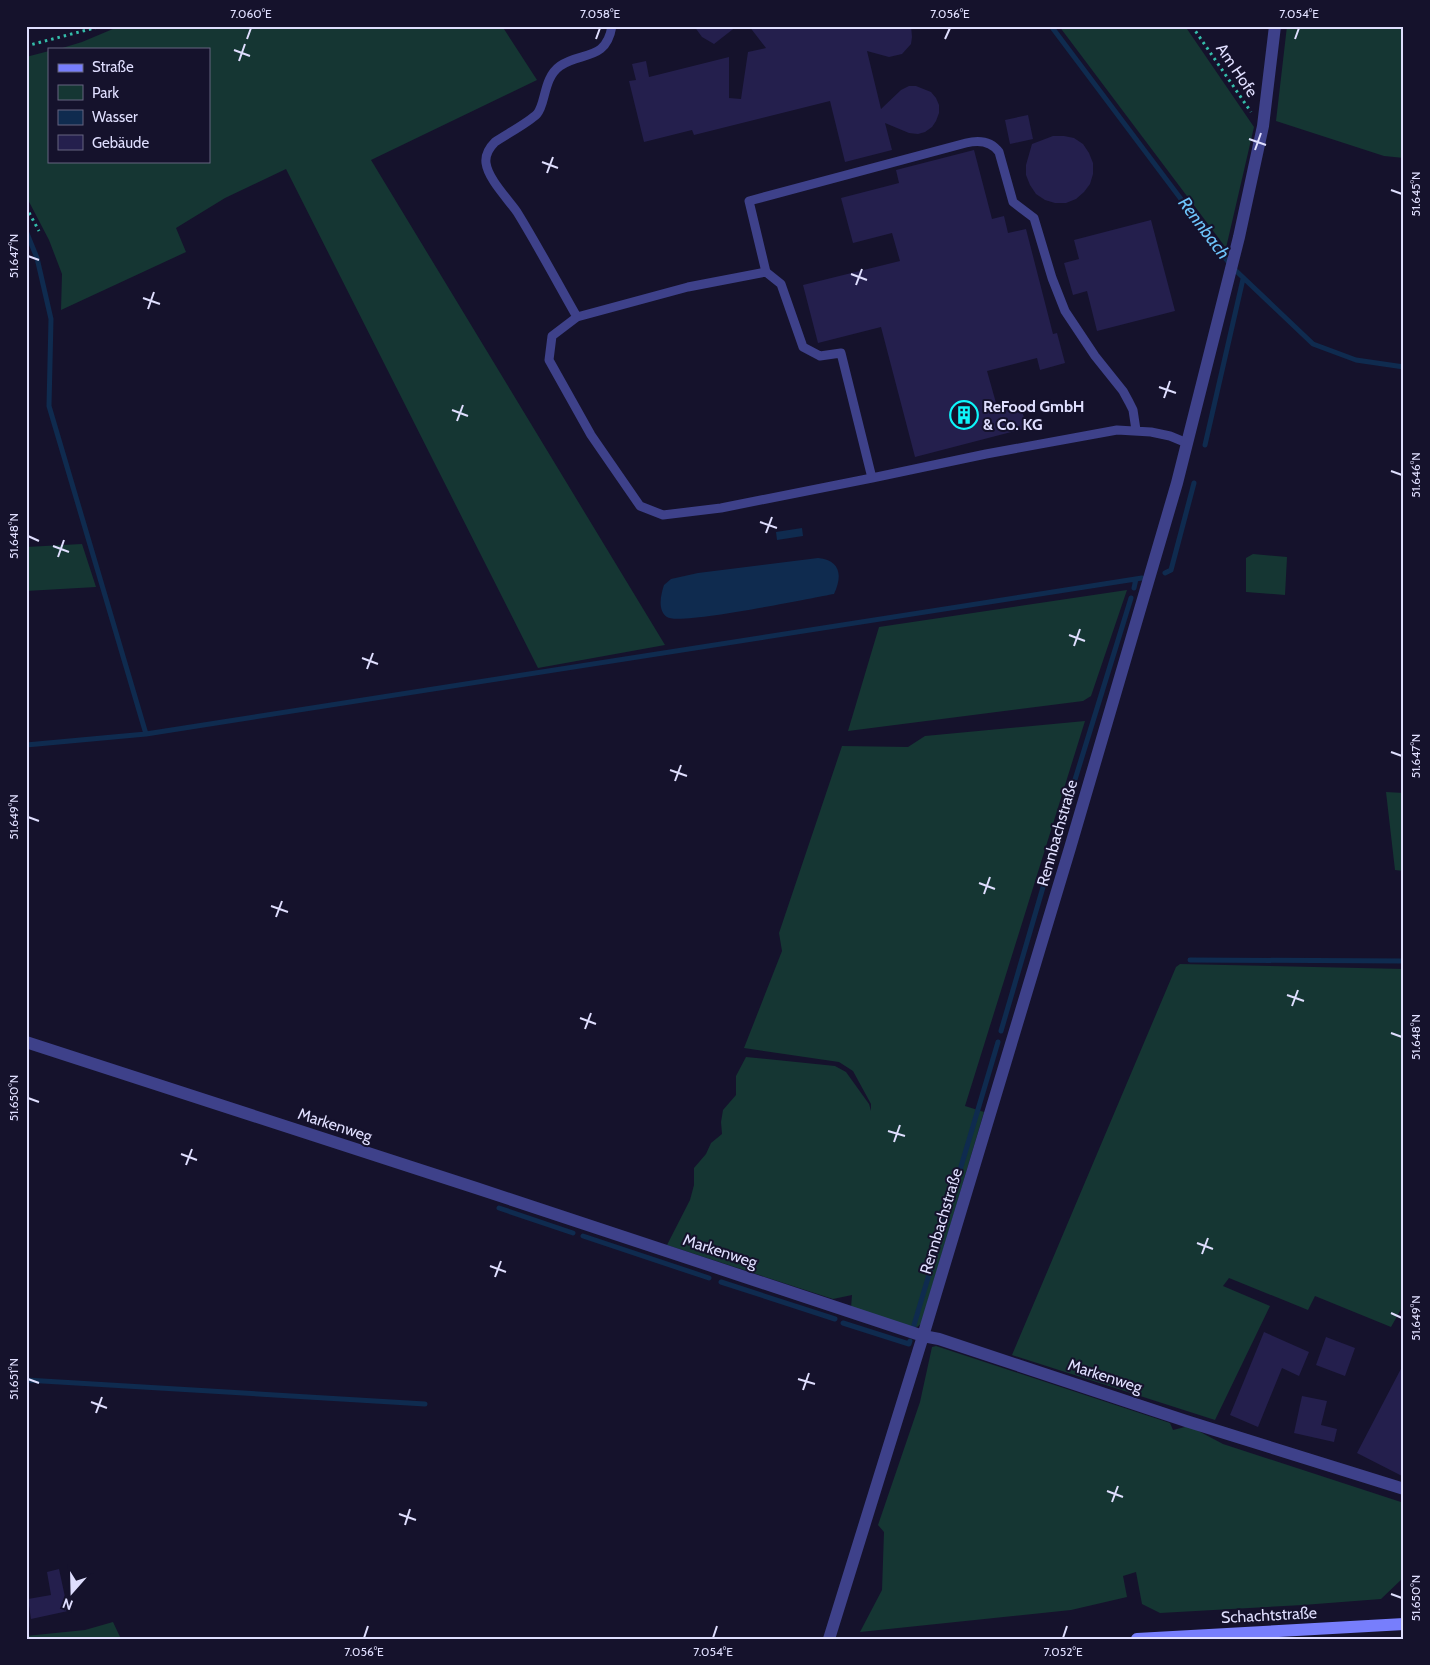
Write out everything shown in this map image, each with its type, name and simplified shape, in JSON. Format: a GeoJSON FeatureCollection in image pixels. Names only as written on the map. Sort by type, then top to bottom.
{"type":"FeatureCollection","features":[{"type":"Feature","properties":{"kind":"street","name":"Rennbachstraße"},"geometry":{"type":"LineString","coordinates":[[829,1639],[924,1336],[1070,848],[1187,444],[1240,238],[1263,126],[1275,26]]}},
{"type":"Feature","properties":{"kind":"street","name":"Markenweg"},"geometry":{"type":"LineString","coordinates":[[26,1042],[924,1336],[939,1339],[1404,1489]]}},
{"type":"Feature","properties":{"kind":"street","name":"Schachtstraße"},"geometry":{"type":"LineString","coordinates":[[1137,1639],[1404,1624]]}},
{"type":"Feature","properties":{"kind":"lane"},"geometry":{"type":"LineString","coordinates":[[577,317],[517,212],[490,174],[486,163],[489,148],[494,142],[537,114],[547,84],[560,66],[599,50],[605,45],[612,26]]}},
{"type":"Feature","properties":{"kind":"lane"},"geometry":{"type":"LineString","coordinates":[[872,478],[841,353],[820,356],[803,347],[781,284],[766,272],[748,201],[974,141],[995,146],[1013,202],[1034,218],[1052,278],[1066,312],[1095,356],[1123,392],[1133,410],[1136,430]]}},
{"type":"Feature","properties":{"kind":"lane"},"geometry":{"type":"LineString","coordinates":[[766,272],[688,287],[577,317],[552,336],[549,360],[591,435],[640,506],[663,515],[721,508],[1117,430],[1136,430],[1170,436],[1187,444]]}},
{"type":"Feature","properties":{"kind":"path"},"geometry":{"type":"LineString","coordinates":[[26,46],[102,26]]}},
{"type":"Feature","properties":{"kind":"path","name":"Am Hofe"},"geometry":{"type":"LineString","coordinates":[[1192,26],[1248,108],[1263,126]]}},
{"type":"Feature","properties":{"kind":"path"},"geometry":{"type":"LineString","coordinates":[[26,207],[39,231]]}},
{"type":"Feature","properties":{"kind":"green space"},"geometry":{"type":"Polygon","coordinates":[[[120,26],[502,26],[537,80],[371,160],[665,645],[538,668],[286,169],[225,198],[176,228],[186,252],[61,310],[62,274],[49,240],[26,196],[26,57],[48,51],[48,162],[210,162],[210,48],[62,48],[120,26]]]}},
{"type":"Feature","properties":{"kind":"green space"},"geometry":{"type":"Polygon","coordinates":[[[1059,26],[1185,26],[1254,127],[1226,248],[1059,26]]]}},
{"type":"Feature","properties":{"kind":"green space"},"geometry":{"type":"Polygon","coordinates":[[[1287,26],[1404,26],[1404,158],[1384,156],[1276,121],[1287,26]]]}},
{"type":"Feature","properties":{"kind":"green space"},"geometry":{"type":"Polygon","coordinates":[[[82,544],[96,587],[26,591],[26,547],[82,544]]]}},
{"type":"Feature","properties":{"kind":"green space"},"geometry":{"type":"Polygon","coordinates":[[[1253,554],[1287,557],[1285,595],[1246,592],[1246,558],[1253,554]]]}},
{"type":"Feature","properties":{"kind":"green space"},"geometry":{"type":"Polygon","coordinates":[[[1127,590],[1091,696],[1083,701],[848,731],[879,627],[1127,590]]]}},
{"type":"Feature","properties":{"kind":"green space"},"geometry":{"type":"Polygon","coordinates":[[[1085,721],[965,1106],[984,1112],[921,1324],[917,1327],[908,1326],[851,1308],[852,1295],[833,1299],[667,1245],[690,1200],[694,1185],[694,1168],[706,1154],[711,1143],[722,1134],[723,1110],[736,1095],[736,1076],[746,1057],[835,1066],[846,1072],[869,1104],[871,1111],[871,1104],[853,1071],[839,1062],[744,1048],[782,951],[779,933],[842,746],[908,747],[925,736],[1085,721]]]}},
{"type":"Feature","properties":{"kind":"green space"},"geometry":{"type":"Polygon","coordinates":[[[1386,792],[1404,793],[1404,871],[1395,870],[1386,792]]]}},
{"type":"Feature","properties":{"kind":"green space"},"geometry":{"type":"Polygon","coordinates":[[[1180,964],[1404,969],[1404,1304],[1391,1327],[1315,1296],[1308,1310],[1229,1278],[1223,1286],[1270,1306],[1215,1420],[1012,1355],[1176,967],[1180,964]]]}},
{"type":"Feature","properties":{"kind":"green space"},"geometry":{"type":"Polygon","coordinates":[[[936,1346],[1170,1423],[1173,1430],[1189,1426],[1223,1444],[1404,1503],[1404,1577],[1381,1599],[1160,1613],[1142,1604],[1136,1572],[1123,1576],[1127,1597],[1071,1610],[860,1632],[882,1590],[884,1532],[878,1525],[920,1402],[932,1347],[936,1346]]]}},
{"type":"Feature","properties":{"kind":"green space"},"geometry":{"type":"Polygon","coordinates":[[[113,1622],[121,1639],[26,1639],[26,1636],[85,1630],[113,1622]]]}},
{"type":"Feature","properties":{"kind":"water"},"geometry":{"type":"Polygon","coordinates":[[[802,528],[803,536],[777,540],[776,532],[802,528]]]}},
{"type":"Feature","properties":{"kind":"water"},"geometry":{"type":"Polygon","coordinates":[[[818,558],[831,562],[838,570],[837,587],[834,594],[694,618],[676,619],[667,617],[662,610],[661,597],[664,585],[671,579],[698,573],[818,558]]]}},
{"type":"Feature","properties":{"kind":"building"},"geometry":{"type":"Polygon","coordinates":[[[694,26],[737,26],[714,44],[702,37],[694,26]]]}},
{"type":"Feature","properties":{"kind":"building"},"geometry":{"type":"Polygon","coordinates":[[[749,26],[911,26],[911,44],[902,54],[889,57],[867,51],[881,109],[901,90],[909,86],[916,86],[931,92],[936,98],[939,105],[939,113],[936,121],[932,127],[918,134],[909,133],[885,123],[892,150],[845,162],[830,101],[694,135],[692,130],[644,142],[629,81],[636,80],[632,64],[646,61],[649,77],[729,57],[729,98],[741,99],[748,52],[766,48],[749,26]]]}},
{"type":"Feature","properties":{"kind":"building"},"geometry":{"type":"Polygon","coordinates":[[[1028,115],[1033,139],[1010,144],[1005,120],[1028,115]]]}},
{"type":"Feature","properties":{"kind":"building"},"geometry":{"type":"Polygon","coordinates":[[[1053,136],[1074,138],[1083,144],[1093,163],[1093,174],[1090,184],[1076,199],[1066,203],[1055,203],[1045,200],[1036,194],[1026,175],[1026,165],[1032,144],[1053,136]]]}},
{"type":"Feature","properties":{"kind":"building"},"geometry":{"type":"Polygon","coordinates":[[[974,150],[992,219],[1004,216],[1008,233],[1026,229],[1053,334],[1057,333],[1065,363],[1040,370],[1037,358],[987,371],[998,410],[1020,404],[1027,428],[915,457],[881,327],[818,343],[803,285],[900,261],[892,233],[853,243],[841,198],[899,183],[896,170],[974,150]]]}},
{"type":"Feature","properties":{"kind":"building"},"geometry":{"type":"Polygon","coordinates":[[[1151,220],[1175,311],[1097,331],[1087,291],[1073,295],[1064,263],[1079,259],[1074,240],[1151,220]]]}},
{"type":"Feature","properties":{"kind":"building"},"geometry":{"type":"Polygon","coordinates":[[[1264,1332],[1309,1352],[1299,1376],[1282,1368],[1258,1427],[1230,1415],[1264,1332]]]}},
{"type":"Feature","properties":{"kind":"building"},"geometry":{"type":"Polygon","coordinates":[[[1326,1337],[1355,1348],[1345,1376],[1316,1365],[1326,1337]]]}},
{"type":"Feature","properties":{"kind":"building"},"geometry":{"type":"Polygon","coordinates":[[[1404,1363],[1404,1477],[1357,1453],[1404,1363]]]}},
{"type":"Feature","properties":{"kind":"building"},"geometry":{"type":"Polygon","coordinates":[[[1302,1396],[1327,1401],[1321,1425],[1337,1429],[1334,1442],[1294,1433],[1302,1396]]]}},
{"type":"Feature","properties":{"kind":"building"},"geometry":{"type":"Polygon","coordinates":[[[59,1569],[68,1611],[31,1619],[28,1599],[51,1595],[47,1572],[59,1569]]]}},
{"type":"Feature","properties":{"kind":"waterway","name":"Rennbach"},"geometry":{"type":"LineString","coordinates":[[1051,26],[1232,267],[1313,344],[1356,360],[1404,367]]}},
{"type":"Feature","properties":{"kind":"waterway"},"geometry":{"type":"LineString","coordinates":[[26,231],[37,258],[51,319],[49,406],[146,734]]}},
{"type":"Feature","properties":{"kind":"waterway"},"geometry":{"type":"LineString","coordinates":[[1205,445],[1243,279]]}},
{"type":"Feature","properties":{"kind":"waterway"},"geometry":{"type":"LineString","coordinates":[[1165,573],[1171,570],[1194,483]]}},
{"type":"Feature","properties":{"kind":"waterway"},"geometry":{"type":"LineString","coordinates":[[26,745],[146,734],[1142,578]]}},
{"type":"Feature","properties":{"kind":"waterway"},"geometry":{"type":"LineString","coordinates":[[1134,588],[1136,579]]}},
{"type":"Feature","properties":{"kind":"waterway"},"geometry":{"type":"LineString","coordinates":[[1061,825],[1131,598]]}},
{"type":"Feature","properties":{"kind":"waterway"},"geometry":{"type":"LineString","coordinates":[[1001,1031],[1058,836]]}},
{"type":"Feature","properties":{"kind":"waterway"},"geometry":{"type":"LineString","coordinates":[[1190,960],[1404,961]]}},
{"type":"Feature","properties":{"kind":"waterway"},"geometry":{"type":"LineString","coordinates":[[914,1325],[998,1042]]}},
{"type":"Feature","properties":{"kind":"waterway"},"geometry":{"type":"LineString","coordinates":[[499,1208],[573,1233]]}},
{"type":"Feature","properties":{"kind":"waterway"},"geometry":{"type":"LineString","coordinates":[[583,1236],[709,1278]]}},
{"type":"Feature","properties":{"kind":"waterway"},"geometry":{"type":"LineString","coordinates":[[721,1282],[835,1319]]}},
{"type":"Feature","properties":{"kind":"waterway"},"geometry":{"type":"LineString","coordinates":[[843,1323],[909,1344],[910,1341]]}},
{"type":"Feature","properties":{"kind":"waterway"},"geometry":{"type":"LineString","coordinates":[[26,1380],[425,1404]]}},
{"type":"Feature","properties":{"kind":"place","name":"ReFood GmbH & Co. KG"},"geometry":{"type":"Point","coordinates":[964,415]}}]}
